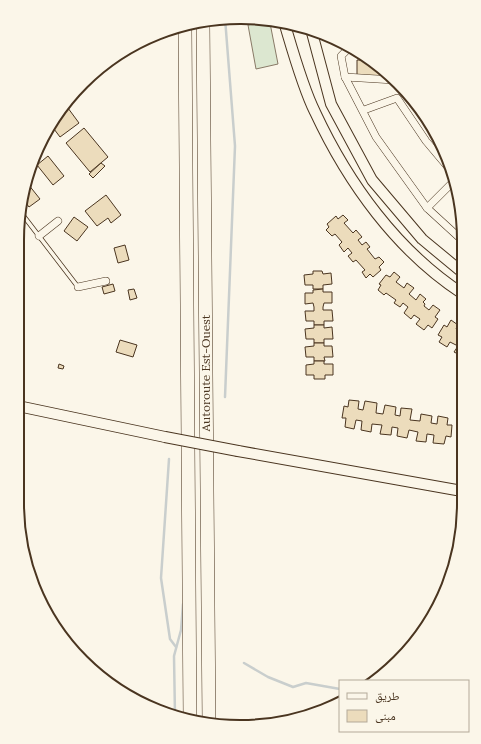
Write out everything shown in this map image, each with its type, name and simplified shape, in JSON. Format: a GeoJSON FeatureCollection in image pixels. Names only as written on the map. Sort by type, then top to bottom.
{"type":"FeatureCollection","features":[{"type":"Feature","properties":{"kind":"highway","name":"Autoroute Est-Ouest"},"geometry":{"type":"LineString","coordinates":[[203,27],[209,718]]}},
{"type":"Feature","properties":{"kind":"highway","name":"Autoroute Est-Ouest"},"geometry":{"type":"LineString","coordinates":[[185,31],[190,714]]}},
{"type":"Feature","properties":{"kind":"main road"},"geometry":{"type":"LineString","coordinates":[[286,29],[314,112],[358,190],[410,251],[457,290]]}},
{"type":"Feature","properties":{"kind":"main road"},"geometry":{"type":"LineString","coordinates":[[312,36],[331,104],[372,180],[422,239],[457,268]]}},
{"type":"Feature","properties":{"kind":"main road"},"geometry":{"type":"LineString","coordinates":[[24,407],[238,451],[457,490]]}},
{"type":"Feature","properties":{"kind":"street"},"geometry":{"type":"LineString","coordinates":[[346,51],[341,56],[346,77],[364,110],[376,137],[427,208],[457,234]]}},
{"type":"Feature","properties":{"kind":"street"},"geometry":{"type":"LineString","coordinates":[[346,77],[385,79]]}},
{"type":"Feature","properties":{"kind":"street"},"geometry":{"type":"LineString","coordinates":[[364,110],[397,98],[426,141],[442,160]]}},
{"type":"Feature","properties":{"kind":"street"},"geometry":{"type":"LineString","coordinates":[[427,208],[450,185]]}},
{"type":"Feature","properties":{"kind":"street"},"geometry":{"type":"LineString","coordinates":[[39,236],[58,221]]}},
{"type":"Feature","properties":{"kind":"street"},"geometry":{"type":"LineString","coordinates":[[78,287],[106,281]]}},
{"type":"Feature","properties":{"kind":"lane"},"geometry":{"type":"LineString","coordinates":[[25,218],[78,287]]}},
{"type":"Feature","properties":{"kind":"green space"},"geometry":{"type":"Polygon","coordinates":[[[255,24],[271,26],[278,64],[256,69],[248,25],[255,24]]]}},
{"type":"Feature","properties":{"kind":"building"},"geometry":{"type":"Polygon","coordinates":[[[357,60],[361,60],[381,76],[357,75],[357,60]]]}},
{"type":"Feature","properties":{"kind":"building"},"geometry":{"type":"Polygon","coordinates":[[[69,109],[79,123],[60,137],[54,130],[69,109]]]}},
{"type":"Feature","properties":{"kind":"building"},"geometry":{"type":"Polygon","coordinates":[[[84,128],[108,157],[90,172],[66,143],[84,128]]]}},
{"type":"Feature","properties":{"kind":"building"},"geometry":{"type":"Polygon","coordinates":[[[48,156],[64,176],[53,185],[37,165],[48,156]]]}},
{"type":"Feature","properties":{"kind":"building"},"geometry":{"type":"Polygon","coordinates":[[[101,163],[105,166],[93,178],[89,174],[101,163]]]}},
{"type":"Feature","properties":{"kind":"building"},"geometry":{"type":"Polygon","coordinates":[[[30,187],[40,199],[29,207],[27,204],[30,187]]]}},
{"type":"Feature","properties":{"kind":"building"},"geometry":{"type":"Polygon","coordinates":[[[106,195],[121,215],[111,223],[108,218],[97,226],[85,211],[106,195]]]}},
{"type":"Feature","properties":{"kind":"building"},"geometry":{"type":"Polygon","coordinates":[[[343,215],[348,220],[344,223],[353,233],[356,230],[362,237],[358,240],[362,245],[366,242],[370,247],[367,249],[375,259],[379,257],[384,262],[379,267],[381,270],[373,277],[370,274],[366,278],[362,272],[365,270],[356,260],[353,262],[348,256],[352,253],[348,248],[344,252],[339,245],[342,242],[335,234],[332,236],[326,230],[329,227],[327,224],[336,216],[338,219],[343,215]]]}},
{"type":"Feature","properties":{"kind":"building"},"geometry":{"type":"Polygon","coordinates":[[[74,217],[88,227],[77,241],[64,231],[74,217]]]}},
{"type":"Feature","properties":{"kind":"building"},"geometry":{"type":"Polygon","coordinates":[[[125,245],[129,260],[118,263],[114,248],[125,245]]]}},
{"type":"Feature","properties":{"kind":"building"},"geometry":{"type":"Polygon","coordinates":[[[313,271],[322,271],[323,274],[331,273],[332,284],[323,285],[323,289],[313,289],[313,285],[305,285],[304,275],[313,274],[313,271]]]}},
{"type":"Feature","properties":{"kind":"building"},"geometry":{"type":"Polygon","coordinates":[[[394,272],[400,277],[396,282],[404,288],[407,283],[414,288],[409,294],[416,300],[420,294],[426,299],[423,302],[425,304],[424,306],[429,310],[433,305],[440,310],[435,317],[438,319],[432,328],[428,325],[424,330],[416,324],[420,319],[414,315],[411,319],[404,313],[408,307],[403,303],[400,307],[394,303],[396,300],[386,293],[384,295],[378,290],[381,285],[379,284],[386,275],[390,277],[394,272]]]}},
{"type":"Feature","properties":{"kind":"building"},"geometry":{"type":"Polygon","coordinates":[[[113,284],[115,291],[104,294],[102,287],[113,284]]]}},
{"type":"Feature","properties":{"kind":"building"},"geometry":{"type":"Polygon","coordinates":[[[134,289],[137,298],[130,300],[128,290],[134,289]]]}},
{"type":"Feature","properties":{"kind":"building"},"geometry":{"type":"Polygon","coordinates":[[[323,289],[323,292],[332,292],[332,303],[324,303],[323,310],[332,310],[333,321],[324,321],[324,325],[314,325],[314,321],[306,321],[305,311],[314,311],[314,307],[313,303],[305,304],[305,293],[313,293],[313,290],[323,289]]]}},
{"type":"Feature","properties":{"kind":"building"},"geometry":{"type":"Polygon","coordinates":[[[451,320],[457,324],[457,346],[450,342],[447,347],[439,342],[442,337],[438,335],[444,325],[447,327],[451,320]]]}},
{"type":"Feature","properties":{"kind":"building"},"geometry":{"type":"Polygon","coordinates":[[[314,325],[324,325],[324,328],[332,327],[333,339],[324,339],[324,343],[314,343],[314,339],[306,339],[305,329],[314,328],[314,325]]]}},
{"type":"Feature","properties":{"kind":"building"},"geometry":{"type":"Polygon","coordinates":[[[120,340],[137,345],[133,357],[116,352],[120,340]]]}},
{"type":"Feature","properties":{"kind":"building"},"geometry":{"type":"Polygon","coordinates":[[[314,343],[324,343],[324,346],[332,346],[333,357],[324,357],[325,361],[314,361],[314,357],[306,357],[305,347],[314,346],[314,343]]]}},
{"type":"Feature","properties":{"kind":"building"},"geometry":{"type":"Polygon","coordinates":[[[314,361],[324,361],[324,364],[333,364],[333,375],[325,375],[325,379],[314,379],[314,375],[306,375],[306,365],[314,364],[314,361]]]}},
{"type":"Feature","properties":{"kind":"building"},"geometry":{"type":"Polygon","coordinates":[[[59,364],[64,366],[63,369],[58,368],[59,364]]]}},
{"type":"Feature","properties":{"kind":"building"},"geometry":{"type":"Polygon","coordinates":[[[349,400],[359,401],[358,409],[363,410],[365,401],[377,403],[376,413],[383,414],[385,405],[396,407],[395,415],[400,416],[401,408],[412,409],[410,420],[420,421],[421,414],[432,416],[431,423],[437,424],[438,416],[448,418],[447,425],[452,425],[451,437],[446,436],[444,444],[433,443],[434,435],[427,434],[426,442],[416,441],[418,432],[409,430],[407,438],[397,436],[398,428],[392,427],[391,435],[380,434],[382,425],[372,424],[371,432],[361,430],[362,421],[356,420],[354,429],[345,427],[346,418],[342,418],[344,406],[348,407],[349,400]]]}},
{"type":"Feature","properties":{"kind":"waterway"},"geometry":{"type":"LineString","coordinates":[[225,24],[235,146],[225,397]]}},
{"type":"Feature","properties":{"kind":"waterway"},"geometry":{"type":"LineString","coordinates":[[169,459],[161,578],[170,639],[176,647]]}},
{"type":"Feature","properties":{"kind":"waterway"},"geometry":{"type":"LineString","coordinates":[[175,710],[174,656],[181,630],[183,604]]}},
{"type":"Feature","properties":{"kind":"waterway"},"geometry":{"type":"LineString","coordinates":[[244,663],[268,677],[293,687],[306,683],[339,689]]}}]}
